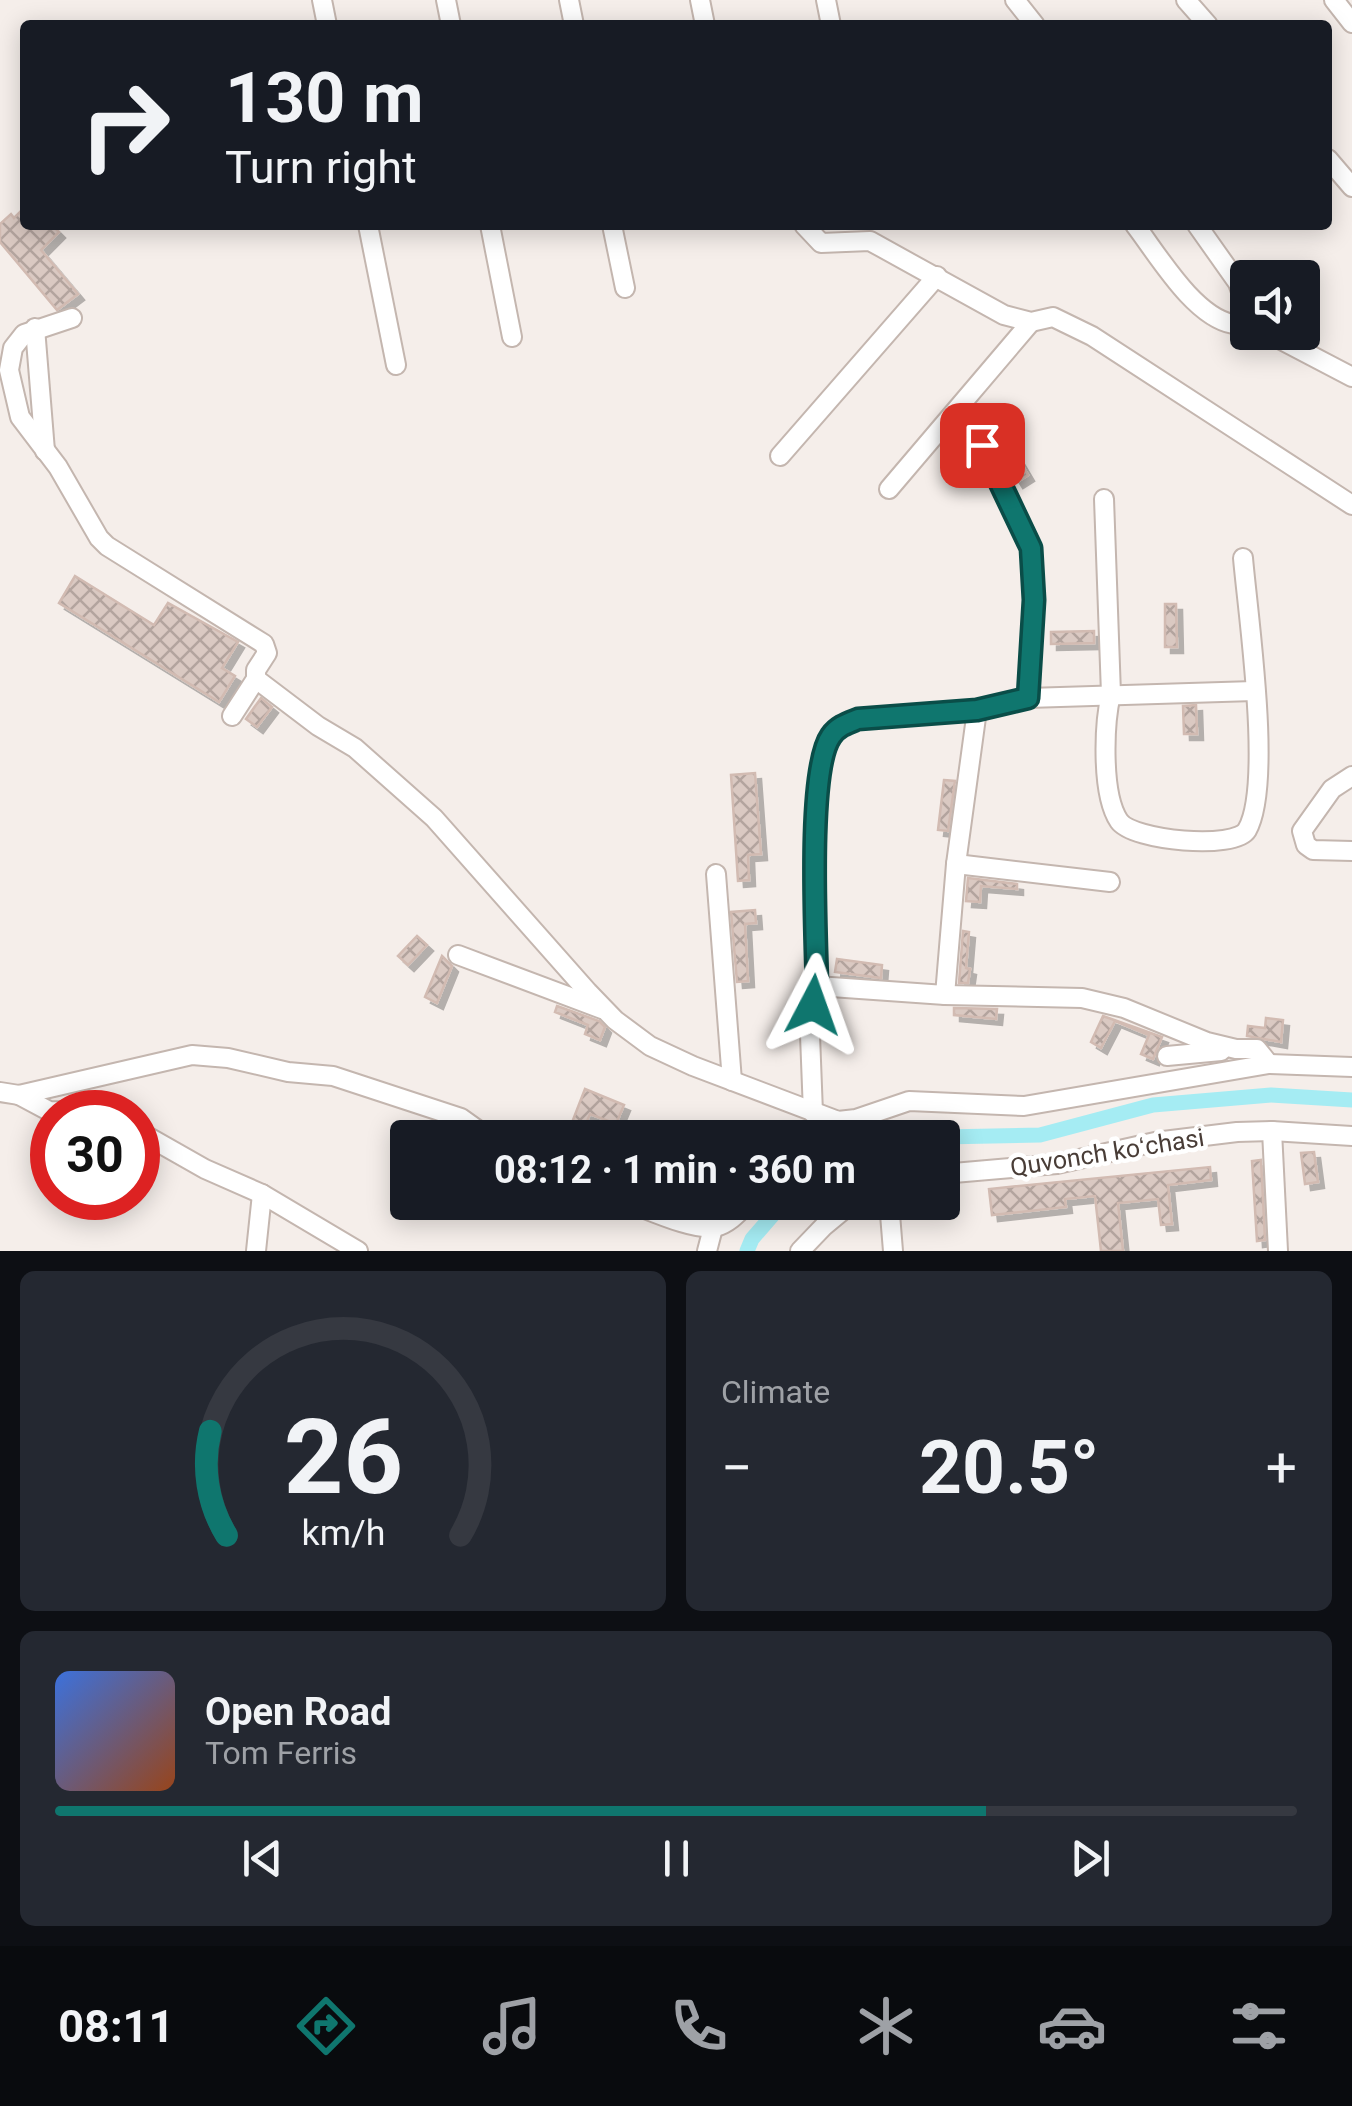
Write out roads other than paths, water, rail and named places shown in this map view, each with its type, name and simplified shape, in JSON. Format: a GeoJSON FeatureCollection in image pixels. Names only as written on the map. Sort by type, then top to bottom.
{"type":"FeatureCollection","features":[{"type":"Feature","properties":{"kind":"street"},"geometry":{"type":"LineString","coordinates":[[1014,0],[1031,20]]}},
{"type":"Feature","properties":{"kind":"street"},"geometry":{"type":"LineString","coordinates":[[1186,0],[1204,20]]}},
{"type":"Feature","properties":{"kind":"street"},"geometry":{"type":"LineString","coordinates":[[1334,0],[1352,23]]}},
{"type":"Feature","properties":{"kind":"street"},"geometry":{"type":"LineString","coordinates":[[1332,164],[1352,187]]}},
{"type":"Feature","properties":{"kind":"street"},"geometry":{"type":"LineString","coordinates":[[369,230],[396,365]]}},
{"type":"Feature","properties":{"kind":"street"},"geometry":{"type":"LineString","coordinates":[[491,230],[512,336]]}},
{"type":"Feature","properties":{"kind":"street"},"geometry":{"type":"LineString","coordinates":[[613,230],[625,288]]}},
{"type":"Feature","properties":{"kind":"street"},"geometry":{"type":"LineString","coordinates":[[809,230],[821,243],[870,241],[1004,316],[1031,322],[1052,317],[1092,336],[1352,505]]}},
{"type":"Feature","properties":{"kind":"street"},"geometry":{"type":"LineString","coordinates":[[1138,230],[1188,294],[1210,314],[1230,323]]}},
{"type":"Feature","properties":{"kind":"street"},"geometry":{"type":"LineString","coordinates":[[1201,230],[1230,272]]}},
{"type":"Feature","properties":{"kind":"street"},"geometry":{"type":"LineString","coordinates":[[780,456],[937,276]]}},
{"type":"Feature","properties":{"kind":"street"},"geometry":{"type":"LineString","coordinates":[[72,318],[35,328],[13,348],[9,370],[20,417],[107,546],[264,644],[267,653],[256,670],[256,679],[232,716]]}},
{"type":"Feature","properties":{"kind":"street"},"geometry":{"type":"LineString","coordinates":[[888,489],[1031,322]]}},
{"type":"Feature","properties":{"kind":"street"},"geometry":{"type":"LineString","coordinates":[[35,328],[45,451]]}},
{"type":"Feature","properties":{"kind":"street"},"geometry":{"type":"LineString","coordinates":[[1300,350],[1352,377]]}},
{"type":"Feature","properties":{"kind":"street"},"geometry":{"type":"LineString","coordinates":[[982,445],[1031,548],[1034,600],[1028,698]]}},
{"type":"Feature","properties":{"kind":"street"},"geometry":{"type":"LineString","coordinates":[[1104,499],[1111,694],[1104,754],[1112,802],[1120,822],[1130,830],[1159,838],[1232,841],[1246,834],[1255,811],[1260,766],[1243,558]]}},
{"type":"Feature","properties":{"kind":"street"},"geometry":{"type":"LineString","coordinates":[[256,679],[318,726],[355,748],[434,818],[607,1012],[650,1046],[813,1113],[838,1120],[856,1118],[910,1101],[1024,1106],[1269,1064],[1352,1066]]}},
{"type":"Feature","properties":{"kind":"street"},"geometry":{"type":"LineString","coordinates":[[813,1113],[810,1034],[817,986],[816,807],[821,760],[830,738],[840,727],[858,719],[977,710],[1028,698],[1254,691]]}},
{"type":"Feature","properties":{"kind":"street"},"geometry":{"type":"LineString","coordinates":[[946,995],[956,864],[977,710]]}},
{"type":"Feature","properties":{"kind":"street"},"geometry":{"type":"LineString","coordinates":[[1352,776],[1318,804],[1302,830],[1306,846],[1313,850],[1352,851]]}},
{"type":"Feature","properties":{"kind":"street"},"geometry":{"type":"LineString","coordinates":[[956,864],[1110,882]]}},
{"type":"Feature","properties":{"kind":"street"},"geometry":{"type":"LineString","coordinates":[[716,874],[732,1081]]}},
{"type":"Feature","properties":{"kind":"street"},"geometry":{"type":"LineString","coordinates":[[458,955],[607,1012]]}},
{"type":"Feature","properties":{"kind":"street"},"geometry":{"type":"LineString","coordinates":[[817,986],[946,995],[1082,998],[1109,1003],[1236,1050]]}},
{"type":"Feature","properties":{"kind":"street"},"geometry":{"type":"LineString","coordinates":[[1167,1056],[1257,1049],[1269,1064]]}},
{"type":"Feature","properties":{"kind":"street"},"geometry":{"type":"LineString","coordinates":[[9,1093],[192,1055],[333,1076],[465,1120]]}},
{"type":"Feature","properties":{"kind":"street"},"geometry":{"type":"LineString","coordinates":[[1272,1131],[1278,1251]]}},
{"type":"Feature","properties":{"kind":"street","name":"Quvonch koʻchasi"},"geometry":{"type":"LineString","coordinates":[[960,1172],[1057,1164],[1155,1142],[1272,1131],[1352,1136]]}},
{"type":"Feature","properties":{"kind":"street"},"geometry":{"type":"LineString","coordinates":[[160,1143],[262,1194],[358,1251]]}},
{"type":"Feature","properties":{"kind":"street"},"geometry":{"type":"LineString","coordinates":[[256,1251],[262,1194]]}},
{"type":"Feature","properties":{"kind":"street"},"geometry":{"type":"LineString","coordinates":[[680,1220],[713,1228],[727,1220]]}},
{"type":"Feature","properties":{"kind":"street"},"geometry":{"type":"LineString","coordinates":[[800,1251],[831,1220]]}},
{"type":"Feature","properties":{"kind":"street"},"geometry":{"type":"LineString","coordinates":[[890,1220],[893,1251]]}},
{"type":"Feature","properties":{"kind":"street"},"geometry":{"type":"LineString","coordinates":[[707,1251],[713,1228]]}},
{"type":"Feature","properties":{"kind":"waterway"},"geometry":{"type":"LineString","coordinates":[[960,1137],[1040,1135],[1153,1105],[1271,1095],[1352,1100]]}},
{"type":"Feature","properties":{"kind":"waterway"},"geometry":{"type":"LineString","coordinates":[[747,1251],[768,1220]]}}]}
